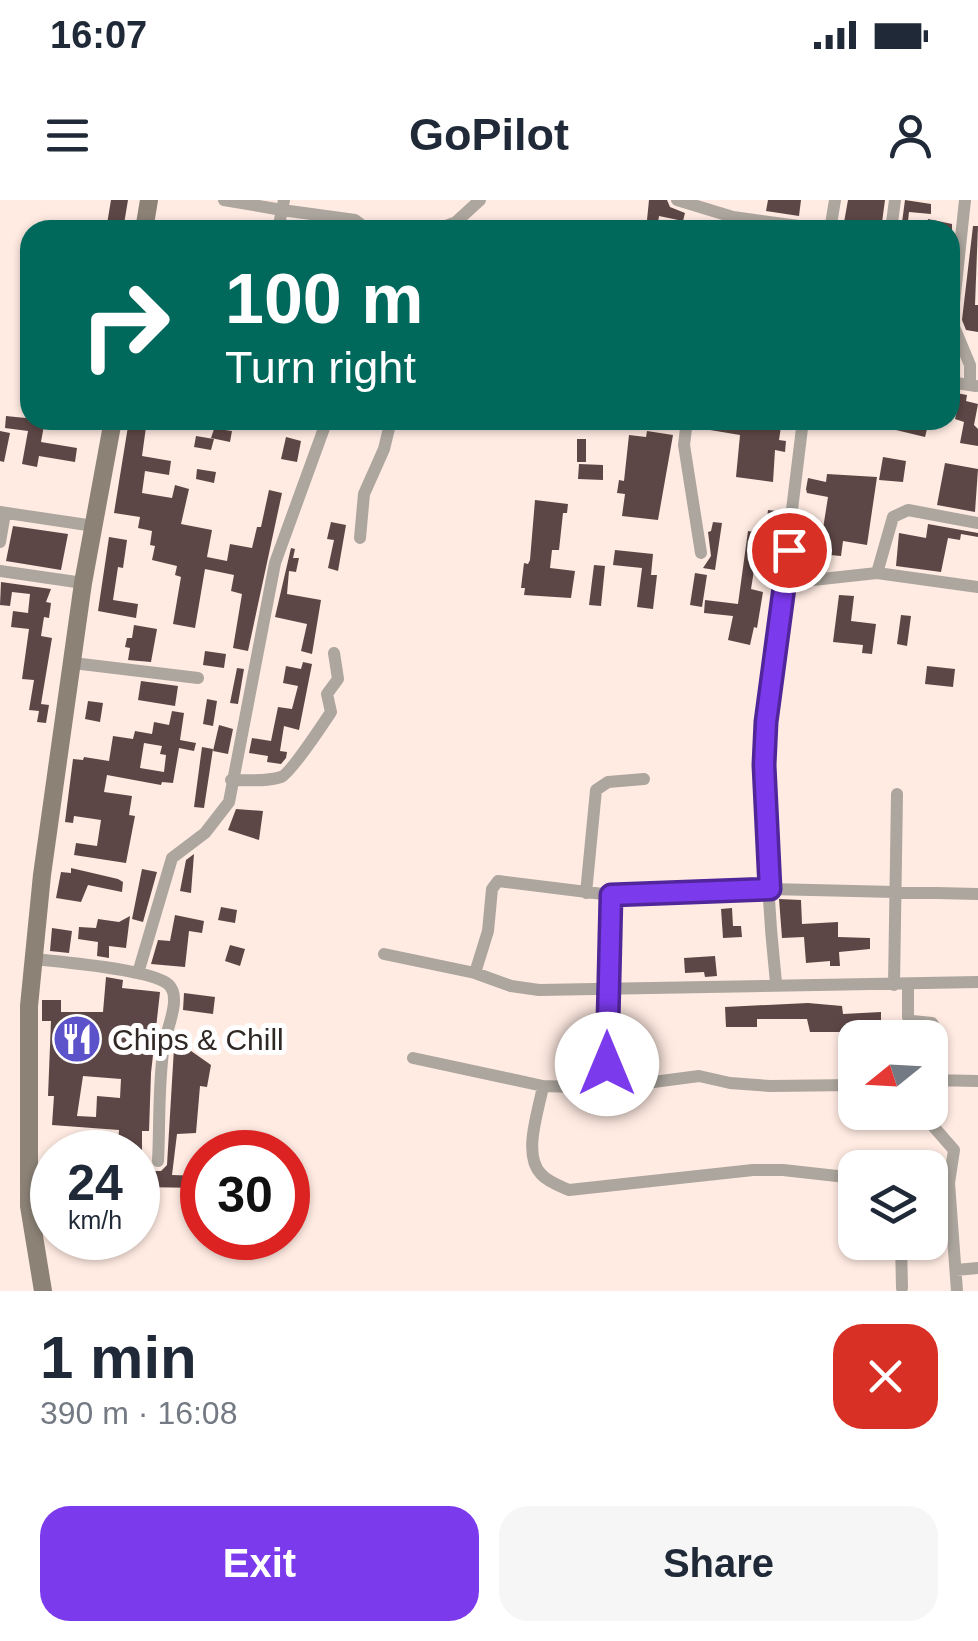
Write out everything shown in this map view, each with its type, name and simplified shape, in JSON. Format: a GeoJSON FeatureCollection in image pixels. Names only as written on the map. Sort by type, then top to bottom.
{"type":"FeatureCollection","features":[{"type":"Feature","properties":{"kind":"main road"},"geometry":{"type":"LineString","coordinates":[[43,1291],[29,1206],[28,1061],[34,958],[83,583],[110,430]]}},
{"type":"Feature","properties":{"kind":"street"},"geometry":{"type":"LineString","coordinates":[[224,200],[283,205],[355,220]]}},
{"type":"Feature","properties":{"kind":"street"},"geometry":{"type":"LineString","coordinates":[[458,220],[480,200]]}},
{"type":"Feature","properties":{"kind":"street"},"geometry":{"type":"LineString","coordinates":[[677,200],[722,220]]}},
{"type":"Feature","properties":{"kind":"street"},"geometry":{"type":"LineString","coordinates":[[960,241],[964,200]]}},
{"type":"Feature","properties":{"kind":"street"},"geometry":{"type":"LineString","coordinates":[[960,341],[974,385]]}},
{"type":"Feature","properties":{"kind":"street"},"geometry":{"type":"LineString","coordinates":[[138,973],[172,858],[205,832],[229,802],[274,563],[322,430]]}},
{"type":"Feature","properties":{"kind":"street"},"geometry":{"type":"LineString","coordinates":[[360,538],[364,494],[389,430]]}},
{"type":"Feature","properties":{"kind":"street"},"geometry":{"type":"LineString","coordinates":[[686,430],[684,444],[701,553]]}},
{"type":"Feature","properties":{"kind":"street"},"geometry":{"type":"LineString","coordinates":[[776,984],[764,765],[766,722],[802,430]]}},
{"type":"Feature","properties":{"kind":"street"},"geometry":{"type":"LineString","coordinates":[[0,542],[3,512],[94,526]]}},
{"type":"Feature","properties":{"kind":"street"},"geometry":{"type":"LineString","coordinates":[[876,573],[893,516],[901,512],[978,523]]}},
{"type":"Feature","properties":{"kind":"street"},"geometry":{"type":"LineString","coordinates":[[0,570],[83,583]]}},
{"type":"Feature","properties":{"kind":"street"},"geometry":{"type":"LineString","coordinates":[[784,583],[876,573],[978,587]]}},
{"type":"Feature","properties":{"kind":"street"},"geometry":{"type":"LineString","coordinates":[[231,780],[275,779],[292,771],[312,735],[331,712],[327,694],[338,679],[334,653]]}},
{"type":"Feature","properties":{"kind":"street"},"geometry":{"type":"LineString","coordinates":[[72,662],[198,678]]}},
{"type":"Feature","properties":{"kind":"street"},"geometry":{"type":"LineString","coordinates":[[586,893],[596,790],[608,782],[644,779]]}},
{"type":"Feature","properties":{"kind":"street"},"geometry":{"type":"LineString","coordinates":[[897,794],[894,894],[901,985],[910,1020]]}},
{"type":"Feature","properties":{"kind":"street"},"geometry":{"type":"LineString","coordinates":[[475,973],[488,931],[492,888],[498,881],[611,895],[770,889],[978,894]]}},
{"type":"Feature","properties":{"kind":"street"},"geometry":{"type":"LineString","coordinates":[[608,1088],[611,895]]}},
{"type":"Feature","properties":{"kind":"street"},"geometry":{"type":"LineString","coordinates":[[384,954],[540,990],[978,982]]}},
{"type":"Feature","properties":{"kind":"street"},"geometry":{"type":"LineString","coordinates":[[34,958],[138,973],[168,984],[174,994],[161,1075],[159,1130]]}},
{"type":"Feature","properties":{"kind":"street"},"geometry":{"type":"LineString","coordinates":[[413,1058],[543,1086],[608,1088],[699,1076],[770,1086],[838,1085]]}},
{"type":"Feature","properties":{"kind":"street"},"geometry":{"type":"LineString","coordinates":[[948,1080],[978,1081]]}},
{"type":"Feature","properties":{"kind":"street"},"geometry":{"type":"LineString","coordinates":[[543,1086],[533,1142],[536,1168],[544,1178],[569,1190],[754,1170],[838,1176]]}},
{"type":"Feature","properties":{"kind":"street"},"geometry":{"type":"LineString","coordinates":[[936,1130],[954,1150],[949,1183],[957,1291]]}},
{"type":"Feature","properties":{"kind":"street"},"geometry":{"type":"LineString","coordinates":[[902,1260],[902,1288]]}},
{"type":"Feature","properties":{"kind":"street"},"geometry":{"type":"LineString","coordinates":[[956,1270],[978,1268]]}},
{"type":"Feature","properties":{"kind":"building"},"geometry":{"type":"Polygon","coordinates":[[[111,200],[128,200],[125,220],[108,220],[111,200]]]}},
{"type":"Feature","properties":{"kind":"building"},"geometry":{"type":"Polygon","coordinates":[[[649,200],[667,200],[670,207],[685,213],[683,220],[659,216],[658,220],[647,220],[649,200]]]}},
{"type":"Feature","properties":{"kind":"building"},"geometry":{"type":"Polygon","coordinates":[[[768,200],[801,200],[799,216],[766,211],[768,200]]]}},
{"type":"Feature","properties":{"kind":"building"},"geometry":{"type":"Polygon","coordinates":[[[848,200],[885,200],[882,220],[844,220],[848,200]]]}},
{"type":"Feature","properties":{"kind":"building"},"geometry":{"type":"Polygon","coordinates":[[[905,200],[931,204],[931,214],[909,212],[908,220],[902,220],[905,200]]]}},
{"type":"Feature","properties":{"kind":"building"},"geometry":{"type":"Polygon","coordinates":[[[973,226],[978,226],[978,332],[966,330],[962,320],[973,226]]]}},
{"type":"Feature","properties":{"kind":"building"},"geometry":{"type":"Polygon","coordinates":[[[960,394],[967,395],[966,401],[978,404],[974,425],[978,429],[978,446],[960,443],[964,422],[960,421],[960,394]]]}},
{"type":"Feature","properties":{"kind":"building"},"geometry":{"type":"Polygon","coordinates":[[[6,416],[20,417],[20,430],[5,428],[6,416]]]}},
{"type":"Feature","properties":{"kind":"building"},"geometry":{"type":"Polygon","coordinates":[[[20,430],[43,430],[41,442],[77,448],[75,462],[39,456],[37,467],[22,464],[28,431],[20,430]]]}},
{"type":"Feature","properties":{"kind":"building"},"geometry":{"type":"Polygon","coordinates":[[[127,430],[146,430],[142,456],[171,461],[169,475],[145,471],[142,493],[172,498],[175,485],[189,489],[181,524],[212,530],[207,557],[227,561],[230,544],[252,548],[269,490],[282,493],[248,651],[233,648],[242,594],[231,591],[234,575],[205,569],[195,628],[173,624],[181,577],[175,575],[177,566],[152,560],[152,531],[138,528],[140,517],[114,513],[127,430]]]}},
{"type":"Feature","properties":{"kind":"building"},"geometry":{"type":"Polygon","coordinates":[[[214,430],[232,431],[230,442],[211,438],[214,430]]]}},
{"type":"Feature","properties":{"kind":"building"},"geometry":{"type":"Polygon","coordinates":[[[710,430],[780,430],[779,440],[786,441],[785,452],[775,450],[773,482],[736,477],[740,435],[710,430]]]}},
{"type":"Feature","properties":{"kind":"building"},"geometry":{"type":"Polygon","coordinates":[[[896,430],[927,430],[925,437],[896,430]]]}},
{"type":"Feature","properties":{"kind":"building"},"geometry":{"type":"Polygon","coordinates":[[[0,431],[10,433],[4,462],[0,461],[0,431]]]}},
{"type":"Feature","properties":{"kind":"building"},"geometry":{"type":"Polygon","coordinates":[[[647,431],[673,435],[658,520],[622,516],[625,494],[617,493],[619,480],[624,481],[629,435],[646,437],[647,431]]]}},
{"type":"Feature","properties":{"kind":"building"},"geometry":{"type":"Polygon","coordinates":[[[196,436],[214,439],[211,450],[194,447],[196,436]]]}},
{"type":"Feature","properties":{"kind":"building"},"geometry":{"type":"Polygon","coordinates":[[[286,437],[301,441],[297,462],[281,459],[286,437]]]}},
{"type":"Feature","properties":{"kind":"building"},"geometry":{"type":"Polygon","coordinates":[[[577,439],[586,439],[586,462],[577,462],[577,439]]]}},
{"type":"Feature","properties":{"kind":"building"},"geometry":{"type":"Polygon","coordinates":[[[883,457],[906,461],[903,482],[879,480],[883,457]]]}},
{"type":"Feature","properties":{"kind":"building"},"geometry":{"type":"Polygon","coordinates":[[[945,463],[978,469],[975,512],[937,505],[945,463]]]}},
{"type":"Feature","properties":{"kind":"building"},"geometry":{"type":"Polygon","coordinates":[[[579,464],[603,465],[603,480],[578,479],[579,464]]]}},
{"type":"Feature","properties":{"kind":"building"},"geometry":{"type":"Polygon","coordinates":[[[197,469],[216,472],[214,483],[196,479],[197,469]]]}},
{"type":"Feature","properties":{"kind":"building"},"geometry":{"type":"Polygon","coordinates":[[[827,474],[877,477],[867,545],[843,541],[841,556],[819,554],[828,497],[807,493],[806,489],[808,478],[826,482],[827,474]]]}},
{"type":"Feature","properties":{"kind":"building"},"geometry":{"type":"Polygon","coordinates":[[[535,500],[568,504],[567,513],[563,513],[559,550],[552,550],[550,568],[575,571],[571,598],[524,595],[525,588],[521,588],[524,563],[530,560],[535,500]]]}},
{"type":"Feature","properties":{"kind":"building"},"geometry":{"type":"Polygon","coordinates":[[[768,510],[777,511],[776,539],[765,537],[768,510]]]}},
{"type":"Feature","properties":{"kind":"building"},"geometry":{"type":"Polygon","coordinates":[[[331,522],[346,525],[338,571],[328,568],[334,540],[327,539],[331,522]]]}},
{"type":"Feature","properties":{"kind":"building"},"geometry":{"type":"Polygon","coordinates":[[[713,522],[722,523],[715,570],[703,568],[711,556],[708,532],[713,522]]]}},
{"type":"Feature","properties":{"kind":"building"},"geometry":{"type":"Polygon","coordinates":[[[928,524],[978,533],[978,537],[961,534],[960,540],[948,538],[941,572],[896,566],[899,533],[926,538],[928,524]]]}},
{"type":"Feature","properties":{"kind":"building"},"geometry":{"type":"Polygon","coordinates":[[[13,526],[68,534],[61,570],[6,561],[13,526]]]}},
{"type":"Feature","properties":{"kind":"building"},"geometry":{"type":"Polygon","coordinates":[[[748,531],[760,533],[751,589],[763,592],[750,645],[728,640],[733,616],[704,613],[705,600],[738,604],[748,531]]]}},
{"type":"Feature","properties":{"kind":"building"},"geometry":{"type":"Polygon","coordinates":[[[109,537],[127,540],[113,600],[138,604],[136,618],[98,611],[109,537]]]}},
{"type":"Feature","properties":{"kind":"building"},"geometry":{"type":"Polygon","coordinates":[[[291,548],[295,549],[293,558],[299,558],[296,572],[289,571],[287,594],[321,600],[312,654],[301,651],[307,624],[275,617],[291,548]]]}},
{"type":"Feature","properties":{"kind":"building"},"geometry":{"type":"Polygon","coordinates":[[[615,550],[653,554],[651,575],[657,575],[653,609],[637,607],[642,568],[613,565],[615,550]]]}},
{"type":"Feature","properties":{"kind":"building"},"geometry":{"type":"Polygon","coordinates":[[[594,565],[605,566],[601,606],[589,605],[594,565]]]}},
{"type":"Feature","properties":{"kind":"building"},"geometry":{"type":"Polygon","coordinates":[[[695,573],[707,575],[702,607],[690,605],[695,573]]]}},
{"type":"Feature","properties":{"kind":"building"},"geometry":{"type":"Polygon","coordinates":[[[1,582],[51,589],[46,602],[51,603],[49,618],[44,617],[41,636],[52,638],[41,704],[49,705],[46,723],[37,722],[39,711],[29,710],[34,680],[22,679],[29,629],[11,627],[13,611],[28,613],[30,594],[12,592],[10,606],[0,605],[1,582]]]}},
{"type":"Feature","properties":{"kind":"building"},"geometry":{"type":"Polygon","coordinates":[[[839,595],[854,596],[851,621],[876,624],[872,654],[862,653],[863,645],[833,642],[839,595]]]}},
{"type":"Feature","properties":{"kind":"building"},"geometry":{"type":"Polygon","coordinates":[[[901,615],[911,616],[907,646],[897,644],[901,615]]]}},
{"type":"Feature","properties":{"kind":"building"},"geometry":{"type":"Polygon","coordinates":[[[134,625],[157,629],[151,662],[128,660],[130,648],[125,647],[127,638],[132,638],[134,625]]]}},
{"type":"Feature","properties":{"kind":"building"},"geometry":{"type":"Polygon","coordinates":[[[205,651],[226,654],[224,668],[203,665],[205,651]]]}},
{"type":"Feature","properties":{"kind":"building"},"geometry":{"type":"Polygon","coordinates":[[[303,662],[312,664],[299,730],[284,726],[280,751],[287,752],[286,758],[281,764],[267,762],[268,756],[249,753],[252,738],[271,741],[278,707],[292,709],[298,686],[283,683],[286,666],[301,669],[303,662]]]}},
{"type":"Feature","properties":{"kind":"building"},"geometry":{"type":"Polygon","coordinates":[[[927,666],[955,669],[953,687],[925,684],[927,666]]]}},
{"type":"Feature","properties":{"kind":"building"},"geometry":{"type":"Polygon","coordinates":[[[237,668],[244,669],[238,704],[230,703],[237,668]]]}},
{"type":"Feature","properties":{"kind":"building"},"geometry":{"type":"Polygon","coordinates":[[[141,681],[178,686],[175,706],[138,700],[141,681]]]}},
{"type":"Feature","properties":{"kind":"building"},"geometry":{"type":"Polygon","coordinates":[[[207,699],[217,701],[213,726],[203,724],[207,699]]]}},
{"type":"Feature","properties":{"kind":"building"},"geometry":{"type":"Polygon","coordinates":[[[88,701],[103,703],[100,722],[85,719],[88,701]]]}},
{"type":"Feature","properties":{"kind":"building"},"geometry":{"type":"Polygon","coordinates":[[[172,711],[184,713],[180,740],[196,743],[194,751],[179,748],[173,783],[161,785],[107,775],[104,792],[132,796],[129,815],[135,816],[126,863],[74,855],[76,843],[97,846],[101,820],[74,816],[73,823],[65,822],[73,759],[109,761],[113,736],[133,739],[135,731],[152,734],[154,722],[169,725],[172,711]],[[144,743],[140,768],[164,772],[166,755],[160,754],[162,746],[144,743]]]}},
{"type":"Feature","properties":{"kind":"building"},"geometry":{"type":"Polygon","coordinates":[[[219,725],[233,729],[228,754],[213,751],[219,725]]]}},
{"type":"Feature","properties":{"kind":"building"},"geometry":{"type":"Polygon","coordinates":[[[202,747],[213,749],[204,808],[194,807],[202,747]]]}},
{"type":"Feature","properties":{"kind":"building"},"geometry":{"type":"Polygon","coordinates":[[[236,809],[263,811],[259,840],[228,830],[236,809]]]}},
{"type":"Feature","properties":{"kind":"building"},"geometry":{"type":"Polygon","coordinates":[[[194,854],[191,893],[180,891],[186,860],[194,854]]]}},
{"type":"Feature","properties":{"kind":"building"},"geometry":{"type":"Polygon","coordinates":[[[71,868],[118,879],[123,882],[122,892],[88,885],[81,902],[56,898],[61,872],[71,873],[71,868]]]}},
{"type":"Feature","properties":{"kind":"building"},"geometry":{"type":"Polygon","coordinates":[[[142,869],[157,872],[143,922],[132,919],[142,869]]]}},
{"type":"Feature","properties":{"kind":"building"},"geometry":{"type":"Polygon","coordinates":[[[779,899],[801,900],[802,924],[838,922],[838,937],[870,938],[870,949],[839,952],[840,966],[830,966],[830,961],[806,963],[804,937],[782,938],[779,899]]]}},
{"type":"Feature","properties":{"kind":"building"},"geometry":{"type":"Polygon","coordinates":[[[221,907],[237,910],[235,923],[218,920],[221,907]]]}},
{"type":"Feature","properties":{"kind":"building"},"geometry":{"type":"Polygon","coordinates":[[[732,908],[733,926],[741,926],[742,937],[723,938],[721,909],[732,908]]]}},
{"type":"Feature","properties":{"kind":"building"},"geometry":{"type":"Polygon","coordinates":[[[175,915],[204,921],[202,933],[189,931],[185,967],[151,964],[158,940],[170,941],[175,915]]]}},
{"type":"Feature","properties":{"kind":"building"},"geometry":{"type":"Polygon","coordinates":[[[130,916],[126,948],[109,946],[109,958],[97,956],[98,942],[78,939],[79,927],[96,928],[98,919],[119,922],[130,916]]]}},
{"type":"Feature","properties":{"kind":"building"},"geometry":{"type":"Polygon","coordinates":[[[52,928],[72,931],[69,953],[50,951],[52,928]]]}},
{"type":"Feature","properties":{"kind":"building"},"geometry":{"type":"Polygon","coordinates":[[[230,945],[245,949],[240,966],[225,961],[230,945]]]}},
{"type":"Feature","properties":{"kind":"building"},"geometry":{"type":"Polygon","coordinates":[[[715,956],[717,976],[685,973],[684,958],[715,956]]]}},
{"type":"Feature","properties":{"kind":"building"},"geometry":{"type":"Polygon","coordinates":[[[106,977],[123,980],[122,988],[160,992],[149,1130],[52,1125],[54,1096],[48,1096],[51,1021],[42,1021],[42,1000],[61,1000],[61,1012],[103,1012],[106,977]],[[83,1076],[77,1116],[96,1117],[97,1096],[120,1098],[121,1079],[83,1076]]]}},
{"type":"Feature","properties":{"kind":"building"},"geometry":{"type":"Polygon","coordinates":[[[184,993],[215,997],[213,1014],[183,1010],[184,993]]]}},
{"type":"Feature","properties":{"kind":"building"},"geometry":{"type":"Polygon","coordinates":[[[808,1003],[842,1006],[843,1014],[881,1012],[881,1020],[838,1020],[838,1032],[810,1032],[807,1019],[757,1019],[757,1027],[726,1027],[725,1007],[808,1003]]]}},
{"type":"Feature","properties":{"kind":"building"},"geometry":{"type":"Polygon","coordinates":[[[184,1046],[211,1065],[207,1087],[200,1086],[196,1130],[180,1130],[177,1134],[172,1175],[180,1175],[180,1188],[160,1187],[160,1171],[167,1165],[174,1048],[184,1046]]]}},
{"type":"Feature","properties":{"kind":"place","name":"Chips & Chill"},"geometry":{"type":"Point","coordinates":[77,1039]}},
{"type":"Feature","properties":{"kind":"route"},"geometry":{"type":"LineString","coordinates":[[607,1064],[611,895],[770,889],[764,765],[766,722],[789,550]]}}]}
